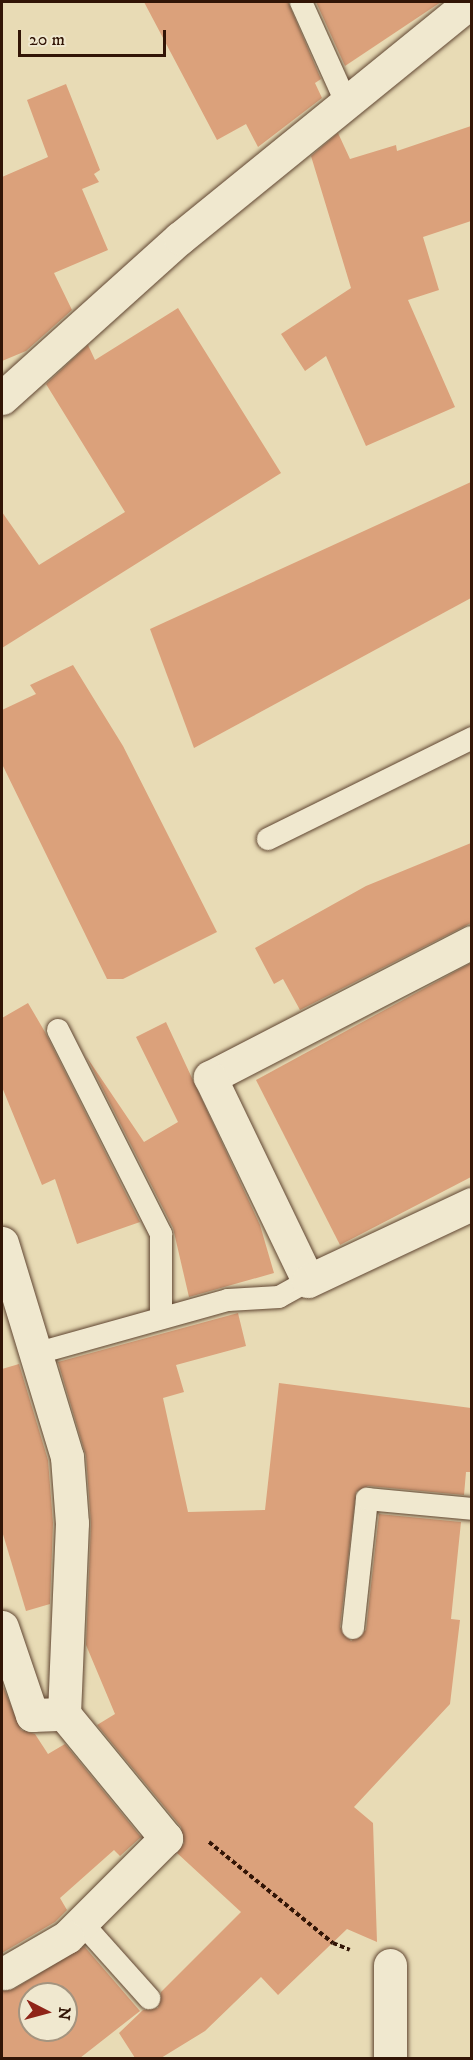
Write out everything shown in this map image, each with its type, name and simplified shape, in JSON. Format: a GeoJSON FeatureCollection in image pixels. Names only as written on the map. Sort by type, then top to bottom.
{"type":"FeatureCollection","features":[{"type":"Feature","properties":{"kind":"street"},"geometry":{"type":"LineString","coordinates":[[2,398],[180,238],[470,2]]}},
{"type":"Feature","properties":{"kind":"street"},"geometry":{"type":"LineString","coordinates":[[471,942],[210,1077],[308,1281],[471,1204]]}},
{"type":"Feature","properties":{"kind":"street"},"geometry":{"type":"LineString","coordinates":[[2,1243],[38,1353],[67,1457],[72,1523],[64,1714],[166,1838],[82,1923],[5,1973]]}},
{"type":"Feature","properties":{"kind":"street"},"geometry":{"type":"LineString","coordinates":[[2,1627],[32,1715],[64,1714]]}},
{"type":"Feature","properties":{"kind":"street"},"geometry":{"type":"LineString","coordinates":[[390,1965],[390,2058]]}},
{"type":"Feature","properties":{"kind":"lane"},"geometry":{"type":"LineString","coordinates":[[301,2],[346,102]]}},
{"type":"Feature","properties":{"kind":"lane"},"geometry":{"type":"LineString","coordinates":[[268,839],[471,738]]}},
{"type":"Feature","properties":{"kind":"lane"},"geometry":{"type":"LineString","coordinates":[[58,1030],[161,1234],[161,1318]]}},
{"type":"Feature","properties":{"kind":"lane"},"geometry":{"type":"LineString","coordinates":[[38,1353],[228,1300],[279,1297],[308,1281]]}},
{"type":"Feature","properties":{"kind":"lane"},"geometry":{"type":"LineString","coordinates":[[353,1628],[367,1499],[471,1509]]}},
{"type":"Feature","properties":{"kind":"lane"},"geometry":{"type":"LineString","coordinates":[[82,1923],[149,1998]]}},
{"type":"Feature","properties":{"kind":"path"},"geometry":{"type":"LineString","coordinates":[[166,1838],[196,1833],[333,1943],[390,1965]]}},
{"type":"Feature","properties":{"kind":"building"},"geometry":{"type":"Polygon","coordinates":[[[144,2],[288,2],[321,79],[315,83],[322,98],[258,147],[246,124],[217,140],[144,2]]]}},
{"type":"Feature","properties":{"kind":"building"},"geometry":{"type":"Polygon","coordinates":[[[316,2],[441,2],[345,66],[316,2]]]}},
{"type":"Feature","properties":{"kind":"building"},"geometry":{"type":"Polygon","coordinates":[[[66,84],[100,170],[94,174],[99,182],[82,189],[108,250],[54,273],[72,310],[26,351],[2,361],[2,177],[48,157],[27,100],[66,84]]]}},
{"type":"Feature","properties":{"kind":"building"},"geometry":{"type":"Polygon","coordinates":[[[471,126],[471,221],[423,237],[439,290],[408,300],[455,407],[366,446],[326,356],[305,371],[281,334],[351,288],[311,156],[338,133],[350,159],[396,145],[397,151],[471,126]]]}},
{"type":"Feature","properties":{"kind":"building"},"geometry":{"type":"Polygon","coordinates":[[[178,308],[281,473],[2,648],[2,512],[39,565],[125,512],[46,384],[88,345],[95,360],[178,308]]]}},
{"type":"Feature","properties":{"kind":"building"},"geometry":{"type":"Polygon","coordinates":[[[471,482],[471,598],[194,748],[150,629],[471,482]]]}},
{"type":"Feature","properties":{"kind":"building"},"geometry":{"type":"Polygon","coordinates":[[[73,665],[123,746],[217,932],[123,979],[107,979],[2,764],[2,710],[36,694],[30,685],[73,665]]]}},
{"type":"Feature","properties":{"kind":"building"},"geometry":{"type":"Polygon","coordinates":[[[471,843],[471,923],[300,1010],[283,979],[274,984],[255,948],[366,886],[471,843]]]}},
{"type":"Feature","properties":{"kind":"building"},"geometry":{"type":"Polygon","coordinates":[[[471,963],[471,1177],[340,1245],[256,1080],[471,963]]]}},
{"type":"Feature","properties":{"kind":"building"},"geometry":{"type":"Polygon","coordinates":[[[28,1003],[45,1032],[140,1222],[77,1244],[55,1179],[42,1185],[2,1087],[2,1018],[28,1003]]]}},
{"type":"Feature","properties":{"kind":"building"},"geometry":{"type":"Polygon","coordinates":[[[166,1022],[260,1225],[274,1273],[189,1297],[173,1228],[86,1056],[144,1142],[178,1122],[136,1037],[166,1022]]]}},
{"type":"Feature","properties":{"kind":"building"},"geometry":{"type":"Polygon","coordinates":[[[238,1313],[246,1346],[176,1365],[184,1392],[163,1398],[188,1512],[265,1510],[279,1383],[471,1408],[471,1472],[466,1472],[464,1495],[368,1486],[356,1492],[340,1627],[351,1641],[366,1630],[379,1514],[461,1522],[451,1619],[460,1620],[450,1704],[354,1807],[373,1823],[377,1942],[347,1929],[278,1995],[261,1977],[205,2031],[161,2058],[135,2058],[119,2033],[143,2010],[158,2008],[161,1992],[241,1912],[177,1853],[184,1843],[181,1827],[97,1725],[115,1714],[86,1645],[91,1524],[86,1456],[58,1362],[238,1313]]]}},
{"type":"Feature","properties":{"kind":"building"},"geometry":{"type":"Polygon","coordinates":[[[19,1364],[48,1460],[53,1523],[50,1604],[26,1611],[2,1531],[2,1369],[19,1364]]]}},
{"type":"Feature","properties":{"kind":"building"},"geometry":{"type":"Polygon","coordinates":[[[2,1684],[21,1730],[35,1734],[48,1754],[65,1744],[141,1837],[120,1856],[114,1850],[60,1898],[67,1910],[55,1922],[2,1953],[2,1684]]]}},
{"type":"Feature","properties":{"kind":"building"},"geometry":{"type":"Polygon","coordinates":[[[84,1946],[140,2011],[80,2058],[2,2058],[2,1991],[18,1987],[18,2042],[78,2042],[78,1982],[25,1982],[84,1946]]]}}]}
